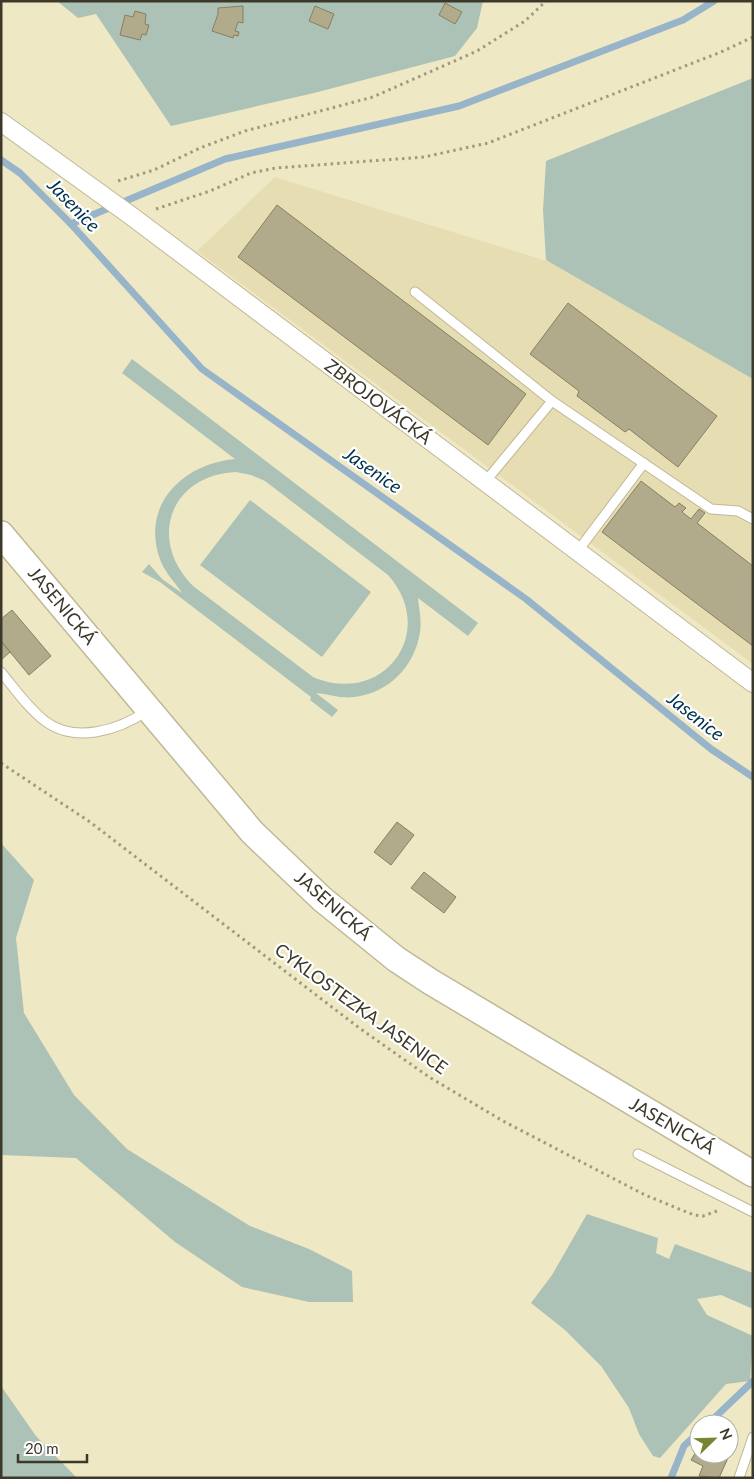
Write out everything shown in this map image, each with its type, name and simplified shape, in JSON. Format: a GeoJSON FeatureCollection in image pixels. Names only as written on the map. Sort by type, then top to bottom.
{"type":"FeatureCollection","features":[{"type":"Feature","properties":{"kind":"street","name":"ZBROJOVÁCKÁ"},"geometry":{"type":"LineString","coordinates":[[1,122],[133,217],[753,683]]}},
{"type":"Feature","properties":{"kind":"street","name":"JASENICKÁ"},"geometry":{"type":"LineString","coordinates":[[1,534],[252,832],[322,899],[396,959],[510,1031],[753,1174]]}},
{"type":"Feature","properties":{"kind":"lane"},"geometry":{"type":"LineString","coordinates":[[415,292],[552,401],[711,509],[738,511],[753,519]]}},
{"type":"Feature","properties":{"kind":"lane"},"geometry":{"type":"LineString","coordinates":[[485,482],[552,401]]}},
{"type":"Feature","properties":{"kind":"lane"},"geometry":{"type":"LineString","coordinates":[[577,552],[644,463]]}},
{"type":"Feature","properties":{"kind":"lane"},"geometry":{"type":"LineString","coordinates":[[1,672],[33,710],[59,729],[74,732],[109,729],[128,722],[148,710]]}},
{"type":"Feature","properties":{"kind":"lane"},"geometry":{"type":"LineString","coordinates":[[638,1154],[753,1212]]}},
{"type":"Feature","properties":{"kind":"lane"},"geometry":{"type":"LineString","coordinates":[[738,1478],[753,1437]]}},
{"type":"Feature","properties":{"kind":"path"},"geometry":{"type":"LineString","coordinates":[[98,192],[154,170],[200,148],[245,131],[372,97],[476,51],[524,21],[546,1]]}},
{"type":"Feature","properties":{"kind":"path"},"geometry":{"type":"LineString","coordinates":[[133,217],[210,191],[251,173],[298,165],[424,157],[488,144],[753,37]]}},
{"type":"Feature","properties":{"kind":"path","name":"CYKLOSTEZKA JASENICE"},"geometry":{"type":"LineString","coordinates":[[1,763],[90,822],[358,1027],[429,1078],[504,1121],[644,1195],[678,1209],[703,1216],[714,1213],[732,1202]]}},
{"type":"Feature","properties":{"kind":"shaded area"},"geometry":{"type":"Polygon","coordinates":[[[275,177],[682,303],[753,363],[753,664],[197,251],[275,177]]]}},
{"type":"Feature","properties":{"kind":"green space"},"geometry":{"type":"Polygon","coordinates":[[[57,1],[483,1],[477,28],[455,56],[314,93],[171,126],[96,14],[78,18],[57,1]]]}},
{"type":"Feature","properties":{"kind":"green space"},"geometry":{"type":"Polygon","coordinates":[[[753,78],[753,379],[546,260],[543,210],[546,161],[753,78]]]}},
{"type":"Feature","properties":{"kind":"green space"},"geometry":{"type":"Polygon","coordinates":[[[132,359],[478,623],[468,636],[418,598],[421,619],[420,632],[417,644],[406,666],[389,684],[367,694],[344,697],[316,693],[338,710],[332,717],[310,700],[311,697],[160,582],[142,572],[149,564],[162,579],[182,593],[163,566],[156,542],[156,523],[161,506],[170,491],[182,479],[198,469],[235,459],[122,373],[132,359]],[[236,472],[213,476],[195,485],[181,497],[172,513],[169,531],[171,549],[179,568],[193,586],[313,677],[338,684],[361,682],[381,673],[396,659],[405,640],[408,619],[402,597],[388,575],[265,481],[251,475],[236,472]]]}},
{"type":"Feature","properties":{"kind":"green space"},"geometry":{"type":"Polygon","coordinates":[[[250,500],[371,592],[322,657],[200,565],[250,500]]]}},
{"type":"Feature","properties":{"kind":"green space"},"geometry":{"type":"Polygon","coordinates":[[[1,843],[34,880],[16,938],[24,1013],[74,1095],[127,1149],[250,1226],[309,1249],[352,1271],[353,1302],[309,1302],[242,1287],[175,1242],[76,1158],[1,1155],[1,843]]]}},
{"type":"Feature","properties":{"kind":"green space"},"geometry":{"type":"Polygon","coordinates":[[[587,1214],[658,1238],[656,1253],[669,1259],[675,1244],[753,1273],[753,1309],[721,1295],[697,1299],[707,1315],[753,1336],[750,1381],[726,1384],[699,1414],[689,1414],[689,1425],[660,1458],[653,1456],[639,1434],[629,1408],[601,1366],[565,1330],[531,1303],[552,1275],[587,1214]]]}},
{"type":"Feature","properties":{"kind":"green space"},"geometry":{"type":"Polygon","coordinates":[[[1,1386],[36,1436],[77,1478],[1,1478],[1,1386]]]}},
{"type":"Feature","properties":{"kind":"building"},"geometry":{"type":"Polygon","coordinates":[[[445,3],[462,12],[455,24],[439,15],[445,3]]]}},
{"type":"Feature","properties":{"kind":"building"},"geometry":{"type":"Polygon","coordinates":[[[243,6],[243,23],[238,22],[235,31],[239,32],[238,36],[234,35],[233,38],[212,31],[218,14],[218,8],[243,6]]]}},
{"type":"Feature","properties":{"kind":"building"},"geometry":{"type":"Polygon","coordinates":[[[315,6],[334,14],[328,29],[309,21],[315,6]]]}},
{"type":"Feature","properties":{"kind":"building"},"geometry":{"type":"Polygon","coordinates":[[[135,11],[146,14],[145,24],[149,25],[146,35],[142,34],[140,40],[120,35],[125,15],[133,17],[135,11]]]}},
{"type":"Feature","properties":{"kind":"building"},"geometry":{"type":"Polygon","coordinates":[[[277,205],[526,394],[488,445],[238,257],[277,205]]]}},
{"type":"Feature","properties":{"kind":"building"},"geometry":{"type":"Polygon","coordinates":[[[568,303],[717,416],[678,467],[629,429],[625,432],[577,396],[579,391],[530,354],[568,303]]]}},
{"type":"Feature","properties":{"kind":"building"},"geometry":{"type":"Polygon","coordinates":[[[641,481],[675,507],[679,503],[686,508],[682,512],[691,519],[699,509],[705,513],[697,523],[753,566],[753,646],[602,532],[641,481]]]}},
{"type":"Feature","properties":{"kind":"building"},"geometry":{"type":"Polygon","coordinates":[[[12,610],[51,656],[29,675],[1,641],[1,619],[12,610]]]}},
{"type":"Feature","properties":{"kind":"building"},"geometry":{"type":"Polygon","coordinates":[[[1,641],[10,652],[1,660],[1,641]]]}},
{"type":"Feature","properties":{"kind":"building"},"geometry":{"type":"Polygon","coordinates":[[[397,822],[414,835],[391,865],[374,852],[397,822]]]}},
{"type":"Feature","properties":{"kind":"building"},"geometry":{"type":"Polygon","coordinates":[[[424,872],[456,897],[444,913],[411,888],[424,872]]]}},
{"type":"Feature","properties":{"kind":"building"},"geometry":{"type":"Polygon","coordinates":[[[699,1464],[725,1464],[719,1478],[699,1476],[703,1466],[699,1464]]]}},
{"type":"Feature","properties":{"kind":"waterway"},"geometry":{"type":"LineString","coordinates":[[71,224],[225,159],[459,106],[683,20],[714,1]]}},
{"type":"Feature","properties":{"kind":"waterway","name":"Jasenice"},"geometry":{"type":"LineString","coordinates":[[1,160],[20,173],[71,224],[202,369],[526,599],[711,749],[753,777]]}},
{"type":"Feature","properties":{"kind":"waterway"},"geometry":{"type":"LineString","coordinates":[[718,1414],[753,1381]]}},
{"type":"Feature","properties":{"kind":"waterway"},"geometry":{"type":"LineString","coordinates":[[671,1478],[684,1446],[689,1441]]}}]}
